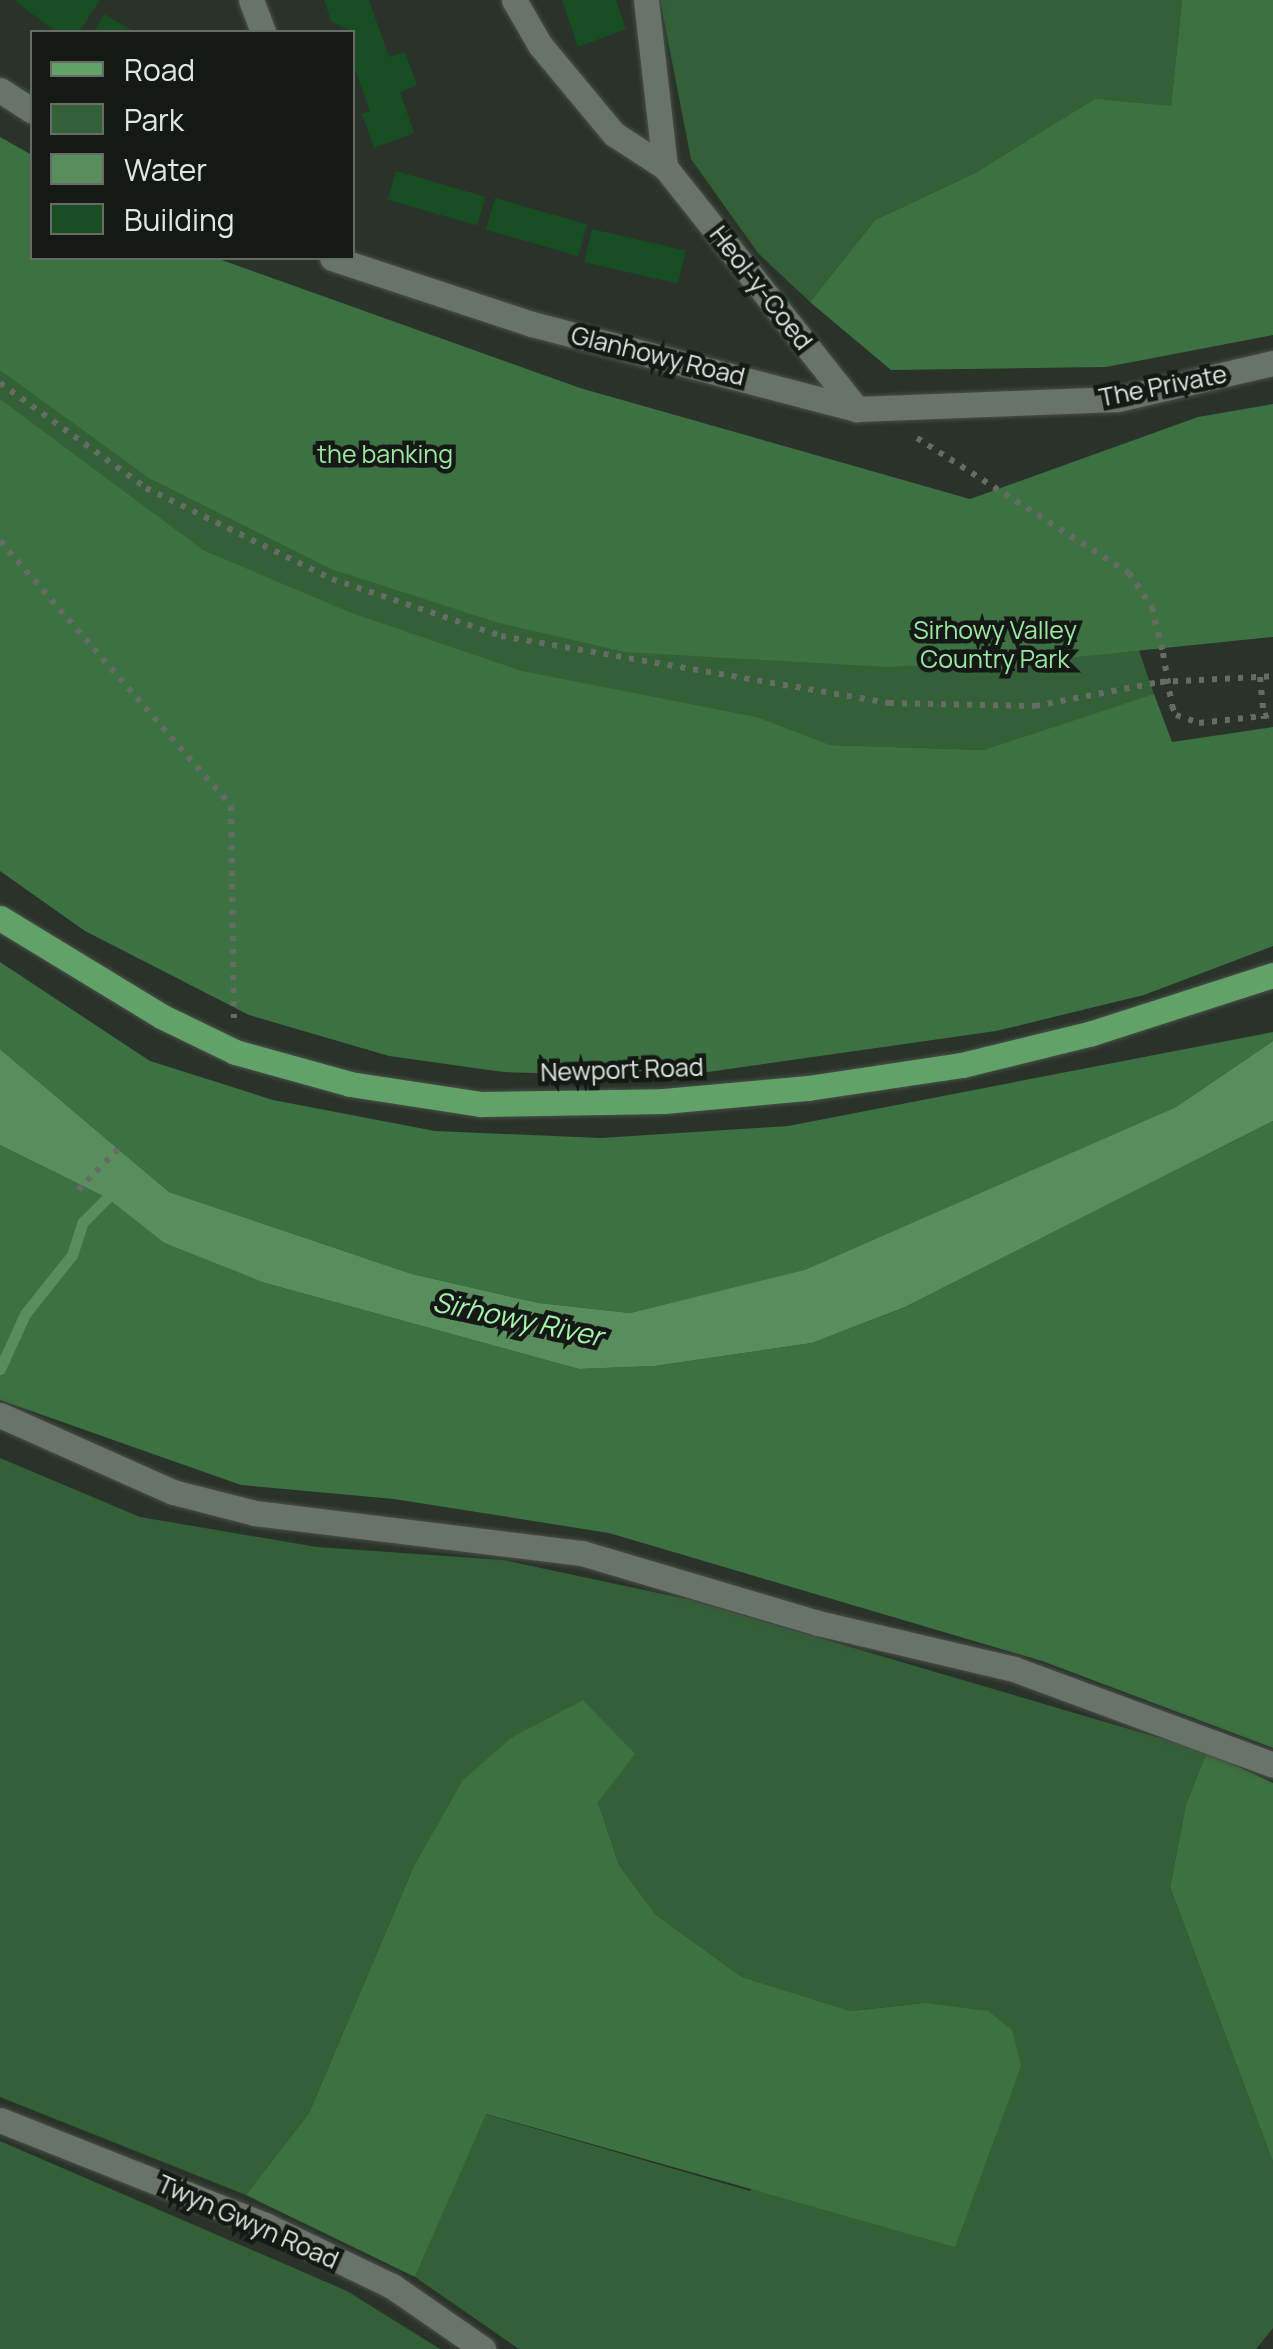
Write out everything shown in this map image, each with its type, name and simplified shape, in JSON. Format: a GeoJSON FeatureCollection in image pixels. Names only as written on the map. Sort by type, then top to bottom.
{"type":"FeatureCollection","features":[{"type":"Feature","properties":{"kind":"main road","name":"Newport Road"},"geometry":{"type":"LineString","coordinates":[[0,918],[160,1016],[235,1052],[350,1084],[482,1104],[664,1101],[808,1088],[962,1064],[1092,1033],[1273,974]]}},
{"type":"Feature","properties":{"kind":"street"},"geometry":{"type":"LineString","coordinates":[[251,0],[262,30]]}},
{"type":"Feature","properties":{"kind":"street"},"geometry":{"type":"LineString","coordinates":[[514,0],[540,45],[614,134],[665,167]]}},
{"type":"Feature","properties":{"kind":"street"},"geometry":{"type":"LineString","coordinates":[[646,0],[665,167]]}},
{"type":"Feature","properties":{"kind":"street"},"geometry":{"type":"LineString","coordinates":[[0,90],[30,110]]}},
{"type":"Feature","properties":{"kind":"street","name":"Heol-y-Coed"},"geometry":{"type":"LineString","coordinates":[[665,167],[863,409]]}},
{"type":"Feature","properties":{"kind":"street","name":"Glanhowy Road"},"geometry":{"type":"LineString","coordinates":[[341,260],[532,324],[863,409],[992,408]]}},
{"type":"Feature","properties":{"kind":"street","name":"The Private"},"geometry":{"type":"LineString","coordinates":[[992,408],[1118,398],[1273,363]]}},
{"type":"Feature","properties":{"kind":"street"},"geometry":{"type":"LineString","coordinates":[[0,1415],[174,1492],[256,1514],[582,1552],[818,1622],[1014,1670],[1273,1766]]}},
{"type":"Feature","properties":{"kind":"street","name":"Twyn Gwyn Road"},"geometry":{"type":"LineString","coordinates":[[0,2120],[280,2233],[392,2286],[483,2349]]}},
{"type":"Feature","properties":{"kind":"path"},"geometry":{"type":"LineString","coordinates":[[0,383],[163,496],[332,579],[501,636],[889,703],[1035,706],[1160,682],[1273,676]]}},
{"type":"Feature","properties":{"kind":"path"},"geometry":{"type":"LineString","coordinates":[[863,409],[1076,534],[1129,573],[1152,607],[1176,716],[1199,723],[1264,719],[1273,715]]}},
{"type":"Feature","properties":{"kind":"path"},"geometry":{"type":"LineString","coordinates":[[0,541],[231,806],[235,1052]]}},
{"type":"Feature","properties":{"kind":"path"},"geometry":{"type":"LineString","coordinates":[[1260,677],[1264,719]]}},
{"type":"Feature","properties":{"kind":"path"},"geometry":{"type":"LineString","coordinates":[[78,1190],[120,1147]]}},
{"type":"Feature","properties":{"kind":"green space"},"geometry":{"type":"Polygon","coordinates":[[[660,0],[1182,0],[1171,107],[977,172],[875,220],[810,302],[758,253],[691,159],[660,0]]]}},
{"type":"Feature","properties":{"kind":"green space"},"geometry":{"type":"Polygon","coordinates":[[[1182,0],[1273,0],[1273,335],[1106,367],[891,370],[810,302],[875,220],[977,172],[1095,99],[1171,106],[1182,0]]]}},
{"type":"Feature","properties":{"kind":"green space","name":"the banking"},"geometry":{"type":"Polygon","coordinates":[[[0,137],[30,154],[30,260],[222,260],[580,388],[970,499],[1198,417],[1273,404],[1273,637],[1047,660],[886,667],[625,652],[499,623],[331,569],[149,478],[0,370],[0,137]]]}},
{"type":"Feature","properties":{"kind":"green space","name":"Sirhowy Valley Country Park"},"geometry":{"type":"Polygon","coordinates":[[[0,312],[1134,636],[1159,709],[984,750],[830,745],[401,671],[0,449],[0,312]]]}},
{"type":"Feature","properties":{"kind":"green space"},"geometry":{"type":"Polygon","coordinates":[[[0,399],[203,550],[349,612],[522,671],[756,717],[830,745],[984,750],[1154,694],[1172,742],[1273,727],[1273,946],[1144,995],[996,1031],[673,1077],[503,1072],[389,1056],[249,1015],[85,931],[0,871],[0,399]]]}},
{"type":"Feature","properties":{"kind":"green space"},"geometry":{"type":"Polygon","coordinates":[[[0,962],[150,1061],[273,1100],[435,1131],[601,1138],[788,1126],[1273,1032],[1273,1041],[1176,1107],[805,1271],[630,1313],[539,1303],[412,1274],[169,1192],[0,1049],[0,962]]]}},
{"type":"Feature","properties":{"kind":"green space"},"geometry":{"type":"Polygon","coordinates":[[[1273,1121],[1273,1748],[1042,1661],[609,1533],[394,1499],[241,1485],[0,1400],[0,1145],[107,1198],[164,1243],[265,1283],[579,1369],[655,1366],[812,1343],[905,1307],[1273,1121]]]}},
{"type":"Feature","properties":{"kind":"green space"},"geometry":{"type":"Polygon","coordinates":[[[0,1458],[140,1517],[317,1547],[503,1560],[691,1600],[1207,1752],[1186,1804],[1170,1887],[1273,2162],[1273,2328],[1256,2349],[519,2349],[415,2277],[485,2114],[750,2191],[924,2003],[851,2011],[742,1977],[656,1915],[619,1865],[598,1802],[413,1868],[309,2113],[246,2195],[0,2097],[0,1458]]]}},
{"type":"Feature","properties":{"kind":"green space"},"geometry":{"type":"Polygon","coordinates":[[[583,1700],[635,1754],[598,1802],[619,1865],[656,1915],[742,1977],[851,2011],[924,2003],[988,2011],[1012,2030],[1021,2066],[955,2247],[486,2114],[415,2277],[246,2195],[309,2113],[413,1868],[463,1780],[511,1738],[583,1700]]]}},
{"type":"Feature","properties":{"kind":"green space"},"geometry":{"type":"Polygon","coordinates":[[[1207,1752],[1273,1783],[1273,2162],[1170,1887],[1186,1804],[1207,1752]]]}},
{"type":"Feature","properties":{"kind":"green space"},"geometry":{"type":"Polygon","coordinates":[[[0,2141],[347,2291],[440,2349],[0,2349],[0,2141]]]}},
{"type":"Feature","properties":{"kind":"water","name":"Sirhowy River"},"geometry":{"type":"Polygon","coordinates":[[[1273,1041],[1273,1121],[905,1307],[812,1343],[655,1366],[579,1369],[265,1283],[164,1243],[107,1198],[0,1145],[0,1049],[169,1192],[412,1274],[539,1303],[630,1313],[805,1270],[1176,1107],[1273,1041]]]}},
{"type":"Feature","properties":{"kind":"building"},"geometry":{"type":"Polygon","coordinates":[[[14,0],[100,0],[80,30],[53,30],[14,0]]]}},
{"type":"Feature","properties":{"kind":"building"},"geometry":{"type":"Polygon","coordinates":[[[324,0],[369,0],[389,57],[405,52],[417,85],[400,92],[414,133],[374,148],[362,114],[370,111],[355,69],[355,30],[331,21],[324,0]]]}},
{"type":"Feature","properties":{"kind":"building"},"geometry":{"type":"Polygon","coordinates":[[[562,0],[616,0],[626,29],[578,47],[562,0]]]}},
{"type":"Feature","properties":{"kind":"building"},"geometry":{"type":"Polygon","coordinates":[[[104,14],[132,30],[95,30],[104,14]]]}},
{"type":"Feature","properties":{"kind":"building"},"geometry":{"type":"Polygon","coordinates":[[[396,171],[485,197],[477,225],[388,200],[396,171]]]}},
{"type":"Feature","properties":{"kind":"building"},"geometry":{"type":"Polygon","coordinates":[[[495,198],[587,224],[578,256],[486,230],[495,198]]]}},
{"type":"Feature","properties":{"kind":"building"},"geometry":{"type":"Polygon","coordinates":[[[592,229],[686,251],[678,284],[584,262],[592,229]]]}},
{"type":"Feature","properties":{"kind":"waterway"},"geometry":{"type":"LineString","coordinates":[[0,1369],[25,1314],[72,1255],[83,1222],[115,1190]]}}]}
